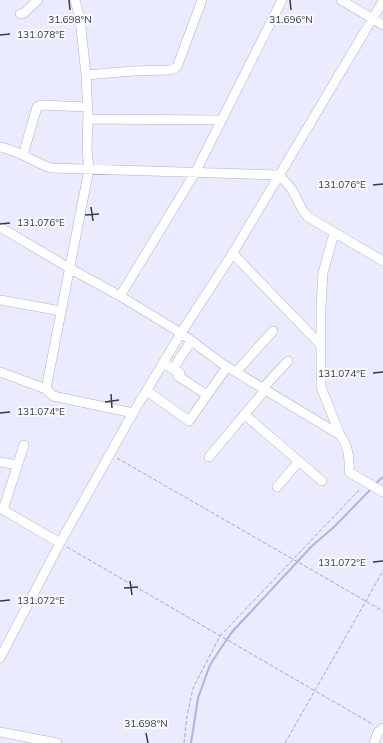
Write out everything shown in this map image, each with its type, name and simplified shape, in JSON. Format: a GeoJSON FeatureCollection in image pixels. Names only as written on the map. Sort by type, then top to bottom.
{"type":"FeatureCollection","features":[{"type":"Feature","properties":{"kind":"street"},"geometry":{"type":"LineString","coordinates":[[20,14],[24,13],[38,0]]}},
{"type":"Feature","properties":{"kind":"street"},"geometry":{"type":"LineString","coordinates":[[46,389],[88,169],[88,107],[86,75],[80,18],[75,0]]}},
{"type":"Feature","properties":{"kind":"street"},"geometry":{"type":"LineString","coordinates":[[86,75],[133,71],[170,70],[177,67],[202,0]]}},
{"type":"Feature","properties":{"kind":"street"},"geometry":{"type":"LineString","coordinates":[[120,296],[194,173],[282,0]]}},
{"type":"Feature","properties":{"kind":"street"},"geometry":{"type":"LineString","coordinates":[[341,0],[383,25]]}},
{"type":"Feature","properties":{"kind":"street"},"geometry":{"type":"LineString","coordinates":[[0,658],[60,543],[146,391],[232,253],[383,1]]}},
{"type":"Feature","properties":{"kind":"street"},"geometry":{"type":"LineString","coordinates":[[23,155],[37,107],[41,105],[88,107]]}},
{"type":"Feature","properties":{"kind":"street"},"geometry":{"type":"LineString","coordinates":[[88,119],[221,120]]}},
{"type":"Feature","properties":{"kind":"street"},"geometry":{"type":"LineString","coordinates":[[0,147],[23,155],[41,165],[52,168],[279,175],[291,188],[302,211],[308,217],[383,261]]}},
{"type":"Feature","properties":{"kind":"street"},"geometry":{"type":"LineString","coordinates":[[0,227],[181,333],[227,367],[340,435]]}},
{"type":"Feature","properties":{"kind":"street"},"geometry":{"type":"LineString","coordinates":[[334,233],[323,272],[321,387],[347,449],[350,465],[349,472],[379,490]]}},
{"type":"Feature","properties":{"kind":"street"},"geometry":{"type":"LineString","coordinates":[[232,253],[321,345]]}},
{"type":"Feature","properties":{"kind":"street"},"geometry":{"type":"LineString","coordinates":[[0,300],[61,311]]}},
{"type":"Feature","properties":{"kind":"street"},"geometry":{"type":"LineString","coordinates":[[236,372],[273,331]]}},
{"type":"Feature","properties":{"kind":"street"},"geometry":{"type":"LineString","coordinates":[[173,369],[191,341]]}},
{"type":"Feature","properties":{"kind":"street"},"geometry":{"type":"LineString","coordinates":[[209,458],[288,361]]}},
{"type":"Feature","properties":{"kind":"street"},"geometry":{"type":"LineString","coordinates":[[163,363],[180,373],[178,376],[208,395]]}},
{"type":"Feature","properties":{"kind":"street"},"geometry":{"type":"LineString","coordinates":[[146,391],[189,421],[227,367]]}},
{"type":"Feature","properties":{"kind":"street"},"geometry":{"type":"LineString","coordinates":[[0,375],[46,389],[53,396],[134,413]]}},
{"type":"Feature","properties":{"kind":"street"},"geometry":{"type":"LineString","coordinates":[[245,415],[322,481]]}},
{"type":"Feature","properties":{"kind":"street"},"geometry":{"type":"LineString","coordinates":[[24,446],[1,509],[60,543]]}},
{"type":"Feature","properties":{"kind":"street"},"geometry":{"type":"LineString","coordinates":[[277,487],[299,461]]}},
{"type":"Feature","properties":{"kind":"street"},"geometry":{"type":"LineString","coordinates":[[0,462],[18,465]]}},
{"type":"Feature","properties":{"kind":"street"},"geometry":{"type":"LineString","coordinates":[[374,743],[378,732],[382,729]]}},
{"type":"Feature","properties":{"kind":"street"},"geometry":{"type":"LineString","coordinates":[[0,732],[57,743]]}},
{"type":"Feature","properties":{"kind":"path"},"geometry":{"type":"LineString","coordinates":[[110,454],[383,611]]}},
{"type":"Feature","properties":{"kind":"path"},"geometry":{"type":"LineString","coordinates":[[184,743],[187,716],[193,688],[220,636],[366,482]]}},
{"type":"Feature","properties":{"kind":"path"},"geometry":{"type":"LineString","coordinates":[[60,543],[382,729]]}},
{"type":"Feature","properties":{"kind":"path"},"geometry":{"type":"LineString","coordinates":[[285,743],[383,571]]}},
{"type":"Feature","properties":{"kind":"waterway"},"geometry":{"type":"LineString","coordinates":[[375,484],[383,477]]}},
{"type":"Feature","properties":{"kind":"waterway"},"geometry":{"type":"LineString","coordinates":[[191,743],[198,698],[210,665],[232,632],[312,546],[334,527],[371,489]]}}]}
